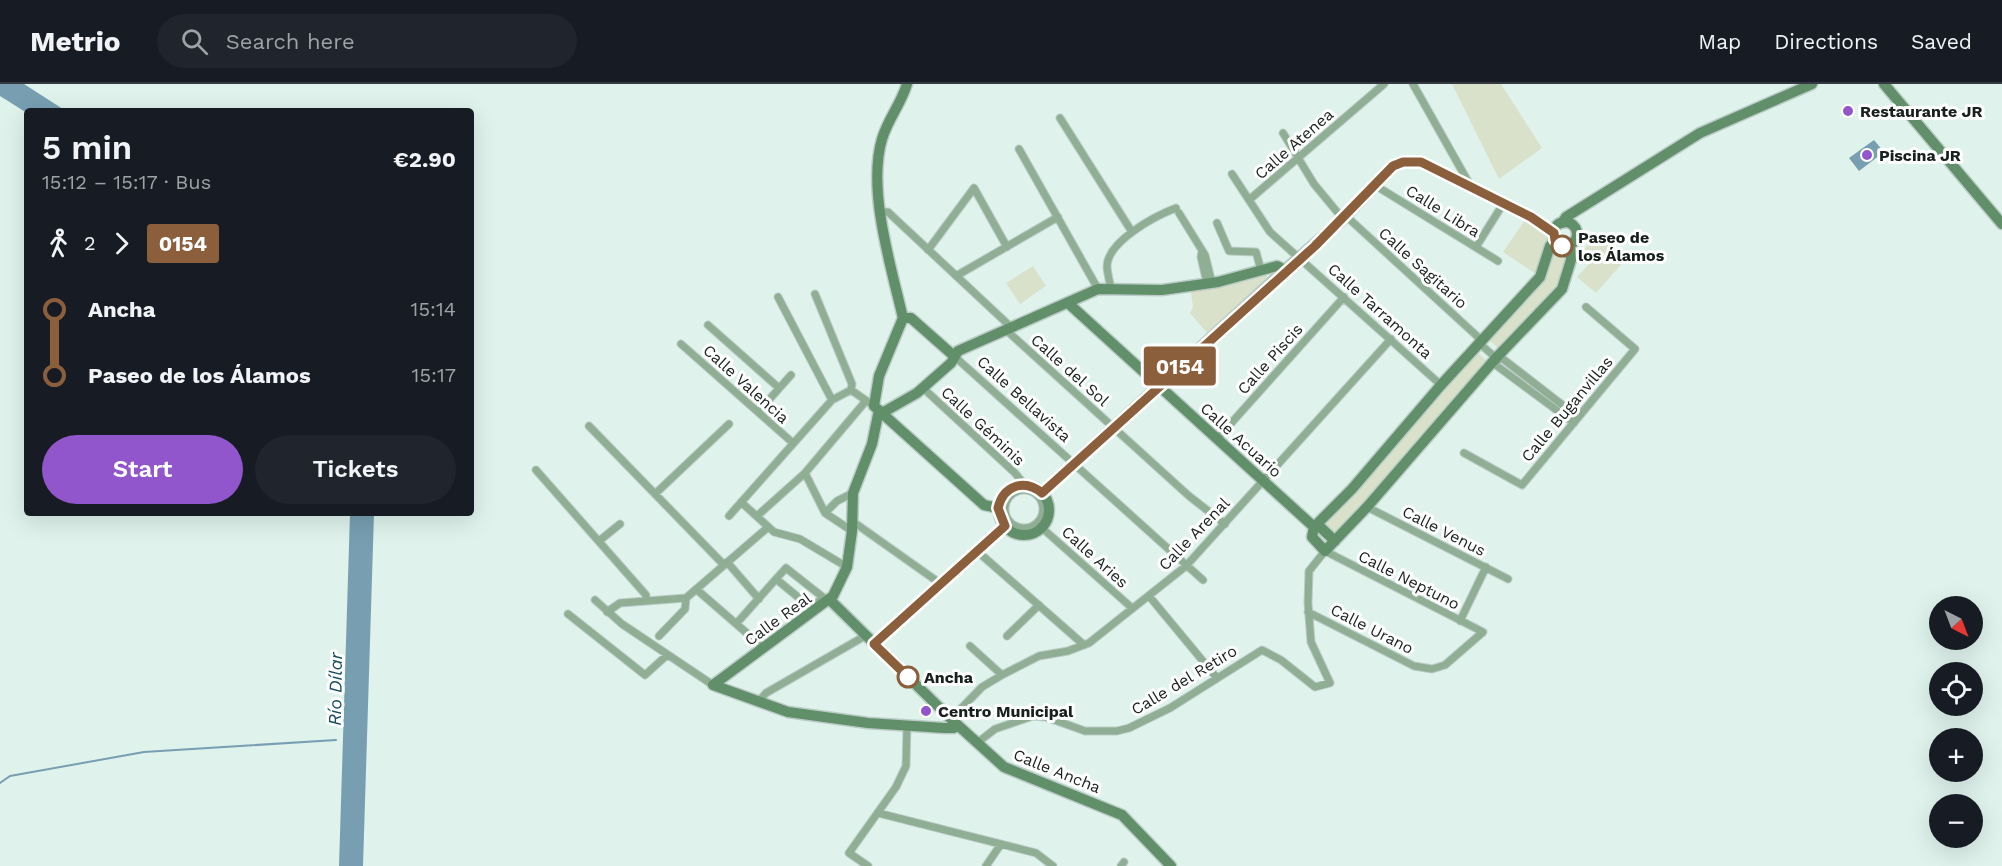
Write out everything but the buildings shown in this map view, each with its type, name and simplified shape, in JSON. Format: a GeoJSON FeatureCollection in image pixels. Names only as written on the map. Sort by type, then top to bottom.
{"type":"FeatureCollection","features":[{"type":"Feature","properties":{"kind":"street"},"geometry":{"type":"LineString","coordinates":[[903,318],[881,212],[878,166],[882,139],[901,104],[907,84]]}},
{"type":"Feature","properties":{"kind":"street","name":"Calle Atenea"},"geometry":{"type":"LineString","coordinates":[[1249,200],[1384,84]]}},
{"type":"Feature","properties":{"kind":"street"},"geometry":{"type":"LineString","coordinates":[[1413,84],[1470,185]]}},
{"type":"Feature","properties":{"kind":"street"},"geometry":{"type":"LineString","coordinates":[[1325,550],[1312,537],[1315,526],[1352,489],[1441,385],[1540,277],[1550,246],[1566,217],[1700,133],[1812,84]]}},
{"type":"Feature","properties":{"kind":"street"},"geometry":{"type":"LineString","coordinates":[[1884,84],[2002,224]]}},
{"type":"Feature","properties":{"kind":"street"},"geometry":{"type":"LineString","coordinates":[[1060,118],[1132,232]]}},
{"type":"Feature","properties":{"kind":"street","name":"Calle Sagitario"},"geometry":{"type":"LineString","coordinates":[[1283,133],[1314,184],[1344,218],[1478,337],[1479,343]]}},
{"type":"Feature","properties":{"kind":"street"},"geometry":{"type":"LineString","coordinates":[[1019,149],[1098,289]]}},
{"type":"Feature","properties":{"kind":"street"},"geometry":{"type":"LineString","coordinates":[[1042,493],[1344,218],[1373,184],[1393,166],[1413,161],[1470,185],[1531,217],[1577,234],[1570,245],[1571,260],[1562,290],[1496,358],[1367,507],[1325,550],[1309,571],[1308,612]]}},
{"type":"Feature","properties":{"kind":"street","name":"Calle Tarramonta"},"geometry":{"type":"LineString","coordinates":[[1233,174],[1270,232],[1441,385]]}},
{"type":"Feature","properties":{"kind":"street","name":"Calle Libra"},"geometry":{"type":"LineString","coordinates":[[1373,184],[1498,261]]}},
{"type":"Feature","properties":{"kind":"street"},"geometry":{"type":"LineString","coordinates":[[928,250],[974,188],[1007,247]]}},
{"type":"Feature","properties":{"kind":"street"},"geometry":{"type":"LineString","coordinates":[[1476,247],[1503,204]]}},
{"type":"Feature","properties":{"kind":"street"},"geometry":{"type":"LineString","coordinates":[[1112,289],[1107,265],[1115,249],[1132,232],[1153,217],[1177,210],[1202,251],[1209,283]]}},
{"type":"Feature","properties":{"kind":"street","name":"Calle del Sol"},"geometry":{"type":"LineString","coordinates":[[881,212],[888,212],[1114,428],[1189,496],[1225,524]]}},
{"type":"Feature","properties":{"kind":"street"},"geometry":{"type":"LineString","coordinates":[[956,276],[1058,217]]}},
{"type":"Feature","properties":{"kind":"street"},"geometry":{"type":"LineString","coordinates":[[1217,223],[1229,251],[1256,252],[1261,270]]}},
{"type":"Feature","properties":{"kind":"street"},"geometry":{"type":"LineString","coordinates":[[1560,229],[1562,246],[1570,245]]}},
{"type":"Feature","properties":{"kind":"street"},"geometry":{"type":"LineString","coordinates":[[757,516],[875,408],[923,388],[951,363],[958,351],[1098,289],[1162,290],[1209,283],[1277,266],[1285,270]]}},
{"type":"Feature","properties":{"kind":"street"},"geometry":{"type":"LineString","coordinates":[[814,294],[852,384],[851,390]]}},
{"type":"Feature","properties":{"kind":"street"},"geometry":{"type":"LineString","coordinates":[[778,297],[832,400]]}},
{"type":"Feature","properties":{"kind":"street","name":"Calle Piscis"},"geometry":{"type":"LineString","coordinates":[[1217,439],[1344,297]]}},
{"type":"Feature","properties":{"kind":"street","name":"Calle Acuario"},"geometry":{"type":"LineString","coordinates":[[1068,303],[1263,481],[1335,541]]}},
{"type":"Feature","properties":{"kind":"street","name":"Calle Buganvillas"},"geometry":{"type":"LineString","coordinates":[[1464,453],[1522,485],[1635,349],[1586,307]]}},
{"type":"Feature","properties":{"kind":"street","name":"Calle Bellavista"},"geometry":{"type":"LineString","coordinates":[[903,318],[911,318],[1203,580]]}},
{"type":"Feature","properties":{"kind":"street","name":"Calle Real"},"geometry":{"type":"LineString","coordinates":[[713,685],[830,600],[847,567],[853,494],[872,444],[879,376],[903,318]]}},
{"type":"Feature","properties":{"kind":"street"},"geometry":{"type":"LineString","coordinates":[[708,325],[778,388]]}},
{"type":"Feature","properties":{"kind":"street","name":"Calle Arenal"},"geometry":{"type":"LineString","coordinates":[[954,722],[982,687],[1039,656],[1084,645],[1186,566],[1391,339]]}},
{"type":"Feature","properties":{"kind":"street"},"geometry":{"type":"LineString","coordinates":[[1479,343],[1496,358],[1503,359],[1576,420]]}},
{"type":"Feature","properties":{"kind":"street","name":"Calle Valencia"},"geometry":{"type":"LineString","coordinates":[[681,344],[793,443]]}},
{"type":"Feature","properties":{"kind":"street"},"geometry":{"type":"LineString","coordinates":[[758,412],[791,375]]}},
{"type":"Feature","properties":{"kind":"street","name":"Calle Géminis"},"geometry":{"type":"LineString","coordinates":[[923,388],[1015,473],[1023,484]]}},
{"type":"Feature","properties":{"kind":"street"},"geometry":{"type":"LineString","coordinates":[[729,516],[832,400],[851,390]]}},
{"type":"Feature","properties":{"kind":"street"},"geometry":{"type":"LineString","coordinates":[[851,390],[875,408],[984,505],[998,508]]}},
{"type":"Feature","properties":{"kind":"street"},"geometry":{"type":"LineString","coordinates":[[655,494],[729,424]]}},
{"type":"Feature","properties":{"kind":"street"},"geometry":{"type":"LineString","coordinates":[[589,426],[759,599]]}},
{"type":"Feature","properties":{"kind":"street"},"geometry":{"type":"LineString","coordinates":[[536,470],[646,595],[646,600]]}},
{"type":"Feature","properties":{"kind":"street"},"geometry":{"type":"LineString","coordinates":[[805,473],[825,513],[852,526],[941,584]]}},
{"type":"Feature","properties":{"kind":"street"},"geometry":{"type":"LineString","coordinates":[[1023,484],[1042,493],[1049,509],[1041,527],[1024,535],[1005,526],[998,508],[1004,494],[1014,486],[1023,484]]}},
{"type":"Feature","properties":{"kind":"street"},"geometry":{"type":"LineString","coordinates":[[1017,491],[1029,491],[1042,503],[1042,515],[1034,525],[1017,527],[1008,519],[1006,503],[1017,491]]}},
{"type":"Feature","properties":{"kind":"street"},"geometry":{"type":"LineString","coordinates":[[825,513],[837,501],[853,494]]}},
{"type":"Feature","properties":{"kind":"street"},"geometry":{"type":"LineString","coordinates":[[741,502],[767,528],[800,539],[847,567]]}},
{"type":"Feature","properties":{"kind":"street","name":"Calle Venus"},"geometry":{"type":"LineString","coordinates":[[1367,507],[1508,579]]}},
{"type":"Feature","properties":{"kind":"street"},"geometry":{"type":"LineString","coordinates":[[599,541],[620,524]]}},
{"type":"Feature","properties":{"kind":"street"},"geometry":{"type":"LineString","coordinates":[[874,644],[1005,526]]}},
{"type":"Feature","properties":{"kind":"street","name":"Calle Aries"},"geometry":{"type":"LineString","coordinates":[[1041,527],[1132,608]]}},
{"type":"Feature","properties":{"kind":"street"},"geometry":{"type":"LineString","coordinates":[[607,612],[620,603],[686,597],[767,528]]}},
{"type":"Feature","properties":{"kind":"street"},"geometry":{"type":"LineString","coordinates":[[977,550],[1084,645]]}},
{"type":"Feature","properties":{"kind":"street","name":"Calle Neptuno"},"geometry":{"type":"LineString","coordinates":[[1325,550],[1482,632]]}},
{"type":"Feature","properties":{"kind":"street"},"geometry":{"type":"LineString","coordinates":[[1460,621],[1486,567]]}},
{"type":"Feature","properties":{"kind":"street"},"geometry":{"type":"LineString","coordinates":[[736,624],[759,599],[776,579],[786,568],[824,598],[810,607],[776,579]]}},
{"type":"Feature","properties":{"kind":"street"},"geometry":{"type":"LineString","coordinates":[[696,589],[764,648]]}},
{"type":"Feature","properties":{"kind":"street"},"geometry":{"type":"LineString","coordinates":[[1149,596],[1217,678]]}},
{"type":"Feature","properties":{"kind":"street"},"geometry":{"type":"LineString","coordinates":[[659,636],[685,609],[686,597]]}},
{"type":"Feature","properties":{"kind":"street"},"geometry":{"type":"LineString","coordinates":[[595,600],[607,612],[666,656],[713,685],[758,702],[788,712],[907,725],[939,726],[954,722]]}},
{"type":"Feature","properties":{"kind":"street","name":"Calle Ancha"},"geometry":{"type":"LineString","coordinates":[[830,600],[954,722],[1004,767],[1122,815],[1171,866]]}},
{"type":"Feature","properties":{"kind":"street"},"geometry":{"type":"LineString","coordinates":[[1007,636],[1039,605]]}},
{"type":"Feature","properties":{"kind":"street","name":"Calle Urano"},"geometry":{"type":"LineString","coordinates":[[1308,612],[1414,666],[1432,669],[1445,665],[1482,632]]}},
{"type":"Feature","properties":{"kind":"street","name":"Calle del Retiro"},"geometry":{"type":"LineString","coordinates":[[977,743],[995,729],[1033,716],[1046,717],[1084,731],[1129,728],[1177,704],[1262,650],[1281,660],[1315,687],[1329,683],[1311,642],[1308,612]]}},
{"type":"Feature","properties":{"kind":"street"},"geometry":{"type":"LineString","coordinates":[[568,614],[645,675],[666,656]]}},
{"type":"Feature","properties":{"kind":"street"},"geometry":{"type":"LineString","coordinates":[[758,702],[766,693],[865,636]]}},
{"type":"Feature","properties":{"kind":"street"},"geometry":{"type":"LineString","coordinates":[[970,646],[1002,675]]}},
{"type":"Feature","properties":{"kind":"street"},"geometry":{"type":"LineString","coordinates":[[868,866],[849,853],[878,813],[906,766],[907,725]]}},
{"type":"Feature","properties":{"kind":"street"},"geometry":{"type":"LineString","coordinates":[[878,813],[1036,853],[1053,866]]}},
{"type":"Feature","properties":{"kind":"street"},"geometry":{"type":"LineString","coordinates":[[986,866],[1001,844]]}},
{"type":"Feature","properties":{"kind":"green space"},"geometry":{"type":"Polygon","coordinates":[[[1452,84],[1501,84],[1542,148],[1499,179],[1452,84]]]}},
{"type":"Feature","properties":{"kind":"green space"},"geometry":{"type":"Polygon","coordinates":[[[1525,220],[1548,236],[1536,274],[1503,252],[1525,220]]]}},
{"type":"Feature","properties":{"kind":"green space"},"geometry":{"type":"Polygon","coordinates":[[[1597,235],[1626,259],[1596,293],[1577,277],[1590,263],[1580,254],[1597,235]]]}},
{"type":"Feature","properties":{"kind":"green space"},"geometry":{"type":"Polygon","coordinates":[[[1557,248],[1567,250],[1567,264],[1563,278],[1555,292],[1545,305],[1499,349],[1487,338],[1542,278],[1552,251],[1557,248]]]}},
{"type":"Feature","properties":{"kind":"green space"},"geometry":{"type":"Polygon","coordinates":[[[1033,266],[1046,286],[1020,304],[1006,283],[1033,266]]]}},
{"type":"Feature","properties":{"kind":"green space"},"geometry":{"type":"Polygon","coordinates":[[[1266,274],[1268,279],[1207,333],[1190,313],[1193,307],[1191,292],[1266,274]]]}},
{"type":"Feature","properties":{"kind":"green space"},"geometry":{"type":"Polygon","coordinates":[[[1476,351],[1488,362],[1369,502],[1334,535],[1323,523],[1476,351]]]}},
{"type":"Feature","properties":{"kind":"water"},"geometry":{"type":"Polygon","coordinates":[[[0,84],[24,84],[61,108],[24,108],[24,111],[0,96],[0,84]]]}},
{"type":"Feature","properties":{"kind":"water","name":"Piscina JR"},"geometry":{"type":"Polygon","coordinates":[[[1874,140],[1884,152],[1859,171],[1849,158],[1874,140]]]}},
{"type":"Feature","properties":{"kind":"water"},"geometry":{"type":"Polygon","coordinates":[[[350,516],[374,516],[363,866],[339,866],[350,516]]]}},
{"type":"Feature","properties":{"kind":"waterway"},"geometry":{"type":"LineString","coordinates":[[0,783],[10,776],[144,752],[336,740]]}},
{"type":"Feature","properties":{"kind":"bus line","name":"0154"},"geometry":{"type":"LineString","coordinates":[[908,677],[874,644],[1005,526],[999,516],[998,508],[1004,494],[1014,486],[1023,484],[1037,488],[1042,493],[1285,270],[1315,246],[1346,216],[1385,171],[1403,162],[1421,162],[1531,217],[1554,233],[1555,240],[1562,246]]}},
{"type":"Feature","properties":{"kind":"place","name":"Restaurante JR"},"geometry":{"type":"Point","coordinates":[1848,111]}},
{"type":"Feature","properties":{"kind":"place","name":"Piscina JR"},"geometry":{"type":"Point","coordinates":[1867,155]}},
{"type":"Feature","properties":{"kind":"place","name":"Paseo de los Álamos"},"geometry":{"type":"Point","coordinates":[1562,246]}},
{"type":"Feature","properties":{"kind":"place","name":"Ancha"},"geometry":{"type":"Point","coordinates":[908,677]}},
{"type":"Feature","properties":{"kind":"place","name":"Centro Municipal"},"geometry":{"type":"Point","coordinates":[926,711]}},
{"type":"Feature","properties":{"kind":"water label","name":"Río Dílar"},"geometry":{"type":"Point","coordinates":[335,689]}}]}
